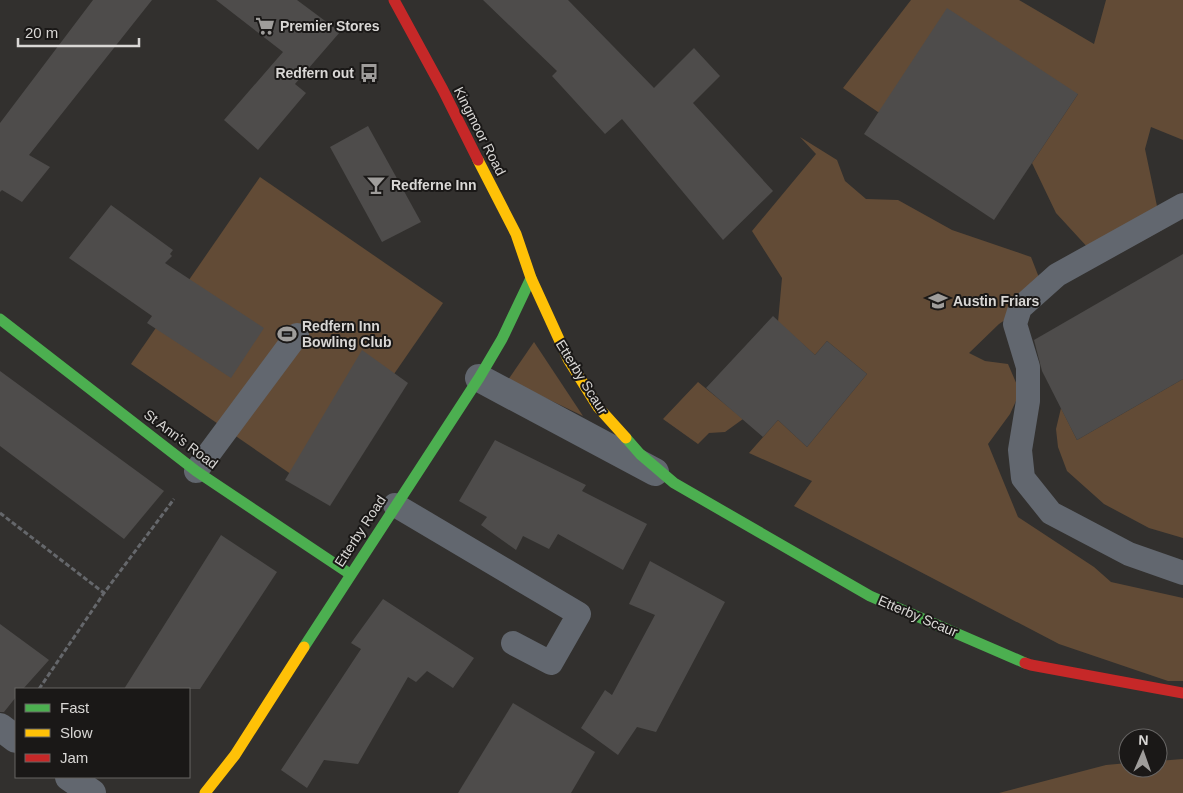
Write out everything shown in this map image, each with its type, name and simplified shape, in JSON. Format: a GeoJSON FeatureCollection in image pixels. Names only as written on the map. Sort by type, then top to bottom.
{"type":"FeatureCollection","features":[{"type":"Feature","properties":{"kind":"street","name":"Kingmoor Road"},"geometry":{"type":"LineString","coordinates":[[394,0],[443,90],[516,234],[531,278]]}},
{"type":"Feature","properties":{"kind":"street","name":"Etterby Road"},"geometry":{"type":"LineString","coordinates":[[205,793],[235,755],[350,574],[479,378],[502,339],[531,278]]}},
{"type":"Feature","properties":{"kind":"street","name":"Etterby Scaur"},"geometry":{"type":"LineString","coordinates":[[531,278],[568,359],[598,407],[640,454],[674,483]]}},
{"type":"Feature","properties":{"kind":"street","name":"St Ann's Road"},"geometry":{"type":"LineString","coordinates":[[0,319],[196,471],[350,574]]}},
{"type":"Feature","properties":{"kind":"street","name":"Etterby Scaur"},"geometry":{"type":"LineString","coordinates":[[479,378],[674,483],[870,596],[1031,665],[1183,693]]}},
{"type":"Feature","properties":{"kind":"street"},"geometry":{"type":"LineString","coordinates":[[0,728],[15,738]]}},
{"type":"Feature","properties":{"kind":"street"},"geometry":{"type":"LineString","coordinates":[[70,778],[92,793]]}},
{"type":"Feature","properties":{"kind":"lane"},"geometry":{"type":"LineString","coordinates":[[1183,205],[1057,275],[1020,308],[1015,324],[1028,367],[1028,401],[1020,450],[1023,478],[1051,513],[1129,554],[1183,573]]}},
{"type":"Feature","properties":{"kind":"lane"},"geometry":{"type":"LineString","coordinates":[[196,471],[297,335]]}},
{"type":"Feature","properties":{"kind":"lane"},"geometry":{"type":"LineString","coordinates":[[395,505],[578,614],[551,663],[513,643]]}},
{"type":"Feature","properties":{"kind":"path"},"geometry":{"type":"LineString","coordinates":[[40,688],[104,593],[196,471]]}},
{"type":"Feature","properties":{"kind":"path"},"geometry":{"type":"LineString","coordinates":[[0,513],[104,593]]}},
{"type":"Feature","properties":{"kind":"shaded area"},"geometry":{"type":"Polygon","coordinates":[[[911,0],[1019,0],[1094,44],[1106,0],[1183,0],[1183,140],[1151,127],[1145,149],[1162,230],[1102,263],[1056,213],[1032,163],[1078,94],[878,112],[843,88],[911,0]]]}},
{"type":"Feature","properties":{"kind":"shaded area"},"geometry":{"type":"Polygon","coordinates":[[[800,137],[837,160],[845,181],[866,199],[898,200],[952,230],[1031,257],[1045,293],[999,324],[969,353],[985,361],[1008,364],[1020,392],[1010,414],[988,444],[1018,517],[1094,567],[1111,582],[1183,598],[1183,681],[1168,681],[1059,644],[794,506],[812,481],[749,453],[778,420],[807,447],[867,374],[827,341],[815,355],[778,322],[782,278],[752,231],[816,154],[800,137]]]}},
{"type":"Feature","properties":{"kind":"shaded area","name":"Redfern Inn Bowling Club"},"geometry":{"type":"Polygon","coordinates":[[[260,177],[443,303],[314,490],[131,364],[260,177]]]}},
{"type":"Feature","properties":{"kind":"shaded area"},"geometry":{"type":"Polygon","coordinates":[[[534,342],[583,416],[508,380],[534,342]]]}},
{"type":"Feature","properties":{"kind":"shaded area"},"geometry":{"type":"Polygon","coordinates":[[[1183,379],[1183,538],[1149,528],[1104,504],[1067,471],[1058,447],[1056,429],[1061,408],[1077,440],[1183,379]]]}},
{"type":"Feature","properties":{"kind":"shaded area"},"geometry":{"type":"Polygon","coordinates":[[[698,382],[743,419],[725,432],[709,433],[698,444],[663,419],[698,382]]]}},
{"type":"Feature","properties":{"kind":"shaded area"},"geometry":{"type":"Polygon","coordinates":[[[1183,759],[1183,793],[999,793],[1106,765],[1118,764],[1118,778],[1168,778],[1168,760],[1183,759]]]}},
{"type":"Feature","properties":{"kind":"building"},"geometry":{"type":"Polygon","coordinates":[[[93,0],[152,0],[29,155],[50,167],[22,202],[2,190],[0,192],[0,123],[93,0]]]}},
{"type":"Feature","properties":{"kind":"building"},"geometry":{"type":"Polygon","coordinates":[[[216,0],[297,0],[340,32],[295,84],[306,93],[258,150],[224,120],[283,52],[216,0]]]}},
{"type":"Feature","properties":{"kind":"building"},"geometry":{"type":"Polygon","coordinates":[[[483,0],[568,0],[654,88],[694,48],[720,76],[693,103],[773,191],[723,240],[622,119],[605,134],[552,76],[557,71],[483,0]]]}},
{"type":"Feature","properties":{"kind":"building"},"geometry":{"type":"Polygon","coordinates":[[[947,8],[1078,94],[994,220],[864,134],[947,8]]]}},
{"type":"Feature","properties":{"kind":"building","name":"Redferne Inn"},"geometry":{"type":"Polygon","coordinates":[[[368,126],[421,222],[382,242],[330,147],[368,126]]]}},
{"type":"Feature","properties":{"kind":"building"},"geometry":{"type":"Polygon","coordinates":[[[111,205],[173,250],[170,254],[172,256],[165,263],[264,328],[231,378],[147,323],[152,316],[69,258],[111,205]]]}},
{"type":"Feature","properties":{"kind":"building"},"geometry":{"type":"Polygon","coordinates":[[[1183,254],[1183,379],[1077,440],[1042,371],[1034,340],[1183,254]]]}},
{"type":"Feature","properties":{"kind":"building"},"geometry":{"type":"Polygon","coordinates":[[[773,316],[815,355],[827,341],[867,374],[807,447],[778,420],[763,437],[706,388],[773,316]]]}},
{"type":"Feature","properties":{"kind":"building"},"geometry":{"type":"Polygon","coordinates":[[[362,350],[408,383],[330,506],[285,480],[362,350]]]}},
{"type":"Feature","properties":{"kind":"building"},"geometry":{"type":"Polygon","coordinates":[[[0,371],[164,491],[124,539],[0,446],[0,371]]]}},
{"type":"Feature","properties":{"kind":"building"},"geometry":{"type":"Polygon","coordinates":[[[495,440],[586,485],[582,491],[647,524],[623,570],[558,534],[549,549],[523,536],[516,550],[481,525],[487,517],[459,501],[495,440]]]}},
{"type":"Feature","properties":{"kind":"building"},"geometry":{"type":"Polygon","coordinates":[[[221,535],[277,572],[200,689],[125,688],[221,535]]]}},
{"type":"Feature","properties":{"kind":"building"},"geometry":{"type":"Polygon","coordinates":[[[650,561],[725,602],[656,732],[637,727],[618,755],[581,728],[605,690],[612,695],[655,615],[629,604],[650,561]]]}},
{"type":"Feature","properties":{"kind":"building"},"geometry":{"type":"Polygon","coordinates":[[[383,599],[474,658],[453,688],[427,671],[416,682],[408,677],[358,764],[324,760],[307,788],[281,770],[361,649],[351,643],[383,599]]]}},
{"type":"Feature","properties":{"kind":"building"},"geometry":{"type":"Polygon","coordinates":[[[0,624],[49,660],[24,688],[15,688],[15,698],[4,712],[0,712],[0,624]]]}},
{"type":"Feature","properties":{"kind":"building"},"geometry":{"type":"Polygon","coordinates":[[[513,703],[595,752],[571,793],[458,793],[513,703]]]}},
{"type":"Feature","properties":{"kind":"traffic: fast"},"geometry":{"type":"LineString","coordinates":[[304,647],[479,378],[502,339],[531,278]]}},
{"type":"Feature","properties":{"kind":"traffic: fast"},"geometry":{"type":"LineString","coordinates":[[0,319],[196,471],[350,574]]}},
{"type":"Feature","properties":{"kind":"traffic: fast"},"geometry":{"type":"LineString","coordinates":[[626,438],[640,454],[674,483],[870,596],[1025,663]]}},
{"type":"Feature","properties":{"kind":"traffic: slow"},"geometry":{"type":"LineString","coordinates":[[478,160],[516,234],[531,278],[568,359],[598,407],[626,438]]}},
{"type":"Feature","properties":{"kind":"traffic: slow"},"geometry":{"type":"LineString","coordinates":[[205,793],[235,755],[304,647]]}},
{"type":"Feature","properties":{"kind":"traffic: jam"},"geometry":{"type":"LineString","coordinates":[[394,0],[443,90],[478,160]]}},
{"type":"Feature","properties":{"kind":"traffic: jam"},"geometry":{"type":"LineString","coordinates":[[1025,663],[1183,693]]}},
{"type":"Feature","properties":{"kind":"place","name":"Premier Stores"},"geometry":{"type":"Point","coordinates":[265,26]}},
{"type":"Feature","properties":{"kind":"place","name":"Redfern out"},"geometry":{"type":"Point","coordinates":[369,73]}},
{"type":"Feature","properties":{"kind":"place","name":"Redferne Inn"},"geometry":{"type":"Point","coordinates":[376,185]}},
{"type":"Feature","properties":{"kind":"place","name":"Austin Friars"},"geometry":{"type":"Point","coordinates":[938,301]}},
{"type":"Feature","properties":{"kind":"place","name":"Redfern Inn Bowling Club"},"geometry":{"type":"Point","coordinates":[287,334]}}]}
